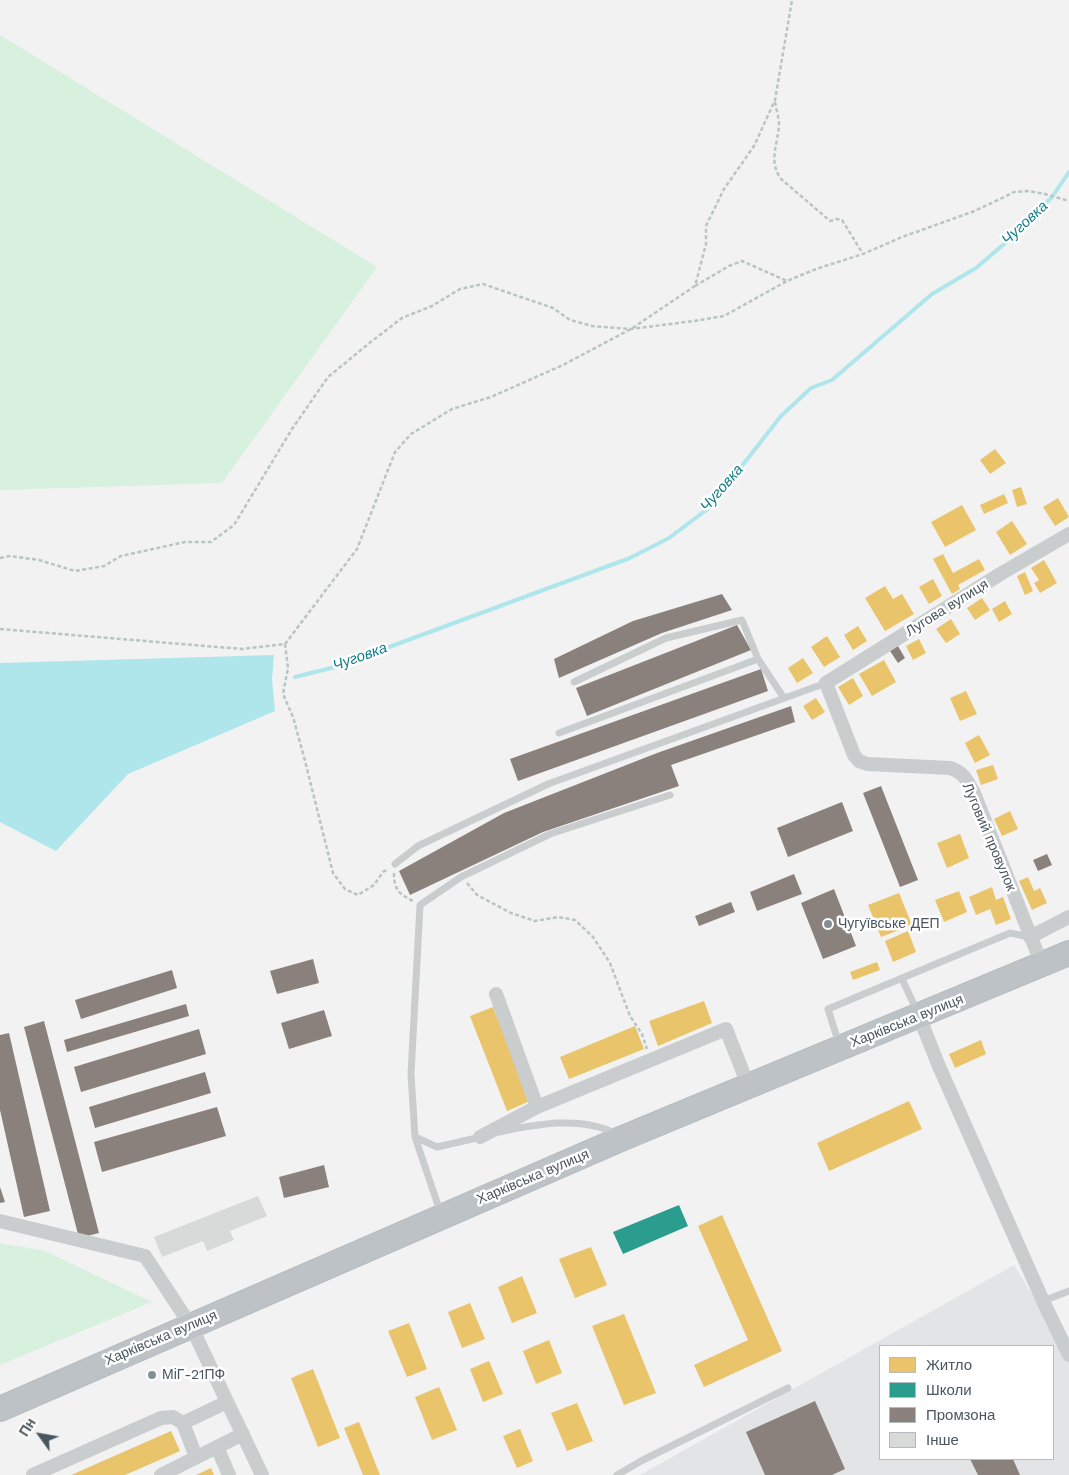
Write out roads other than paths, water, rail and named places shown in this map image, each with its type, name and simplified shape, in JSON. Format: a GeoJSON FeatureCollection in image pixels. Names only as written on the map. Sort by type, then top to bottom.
{"type":"FeatureCollection","features":[{"type":"Feature","properties":{"kind":"highway","name":"Харківська вулиця"},"geometry":{"type":"LineString","coordinates":[[0,1408],[623,1138],[1069,953]]}},
{"type":"Feature","properties":{"kind":"street","name":"Лугова вулиця"},"geometry":{"type":"LineString","coordinates":[[826,683],[1002,573],[1069,534]]}},
{"type":"Feature","properties":{"kind":"street","name":"Луговий провулок"},"geometry":{"type":"LineString","coordinates":[[826,683],[854,755],[860,761],[867,764],[950,768],[958,770],[965,777],[974,793],[1042,965]]}},
{"type":"Feature","properties":{"kind":"street"},"geometry":{"type":"LineString","coordinates":[[1030,937],[1069,917]]}},
{"type":"Feature","properties":{"kind":"street"},"geometry":{"type":"LineString","coordinates":[[496,994],[536,1107]]}},
{"type":"Feature","properties":{"kind":"street"},"geometry":{"type":"LineString","coordinates":[[919,1016],[938,1064],[1043,1301],[1069,1355]]}},
{"type":"Feature","properties":{"kind":"street"},"geometry":{"type":"LineString","coordinates":[[480,1137],[536,1107],[726,1029],[748,1085]]}},
{"type":"Feature","properties":{"kind":"street"},"geometry":{"type":"LineString","coordinates":[[0,1221],[146,1256],[191,1326],[262,1475]]}},
{"type":"Feature","properties":{"kind":"street"},"geometry":{"type":"LineString","coordinates":[[182,1423],[227,1402]]}},
{"type":"Feature","properties":{"kind":"street"},"geometry":{"type":"LineString","coordinates":[[33,1475],[161,1418],[173,1417],[182,1423],[196,1457]]}},
{"type":"Feature","properties":{"kind":"street"},"geometry":{"type":"LineString","coordinates":[[161,1475],[243,1434]]}},
{"type":"Feature","properties":{"kind":"street"},"geometry":{"type":"LineString","coordinates":[[217,1447],[229,1475]]}},
{"type":"Feature","properties":{"kind":"lane"},"geometry":{"type":"LineString","coordinates":[[574,682],[666,638],[742,620],[758,659],[784,698]]}},
{"type":"Feature","properties":{"kind":"lane"},"geometry":{"type":"LineString","coordinates":[[559,734],[758,659]]}},
{"type":"Feature","properties":{"kind":"lane"},"geometry":{"type":"LineString","coordinates":[[395,864],[418,846],[548,784],[826,683]]}},
{"type":"Feature","properties":{"kind":"lane"},"geometry":{"type":"LineString","coordinates":[[441,1216],[415,1137],[411,1074],[420,905],[461,876],[550,834],[670,794]]}},
{"type":"Feature","properties":{"kind":"lane"},"geometry":{"type":"LineString","coordinates":[[841,1048],[828,1009],[1010,933],[1030,937]]}},
{"type":"Feature","properties":{"kind":"lane"},"geometry":{"type":"LineString","coordinates":[[902,979],[919,1016]]}},
{"type":"Feature","properties":{"kind":"lane"},"geometry":{"type":"LineString","coordinates":[[415,1137],[437,1147],[517,1128],[572,1122],[608,1129],[623,1138]]}},
{"type":"Feature","properties":{"kind":"lane"},"geometry":{"type":"LineString","coordinates":[[1043,1301],[1069,1291]]}},
{"type":"Feature","properties":{"kind":"lane"},"geometry":{"type":"LineString","coordinates":[[617,1475],[641,1461],[788,1388]]}},
{"type":"Feature","properties":{"kind":"water"},"geometry":{"type":"Polygon","coordinates":[[[274,655],[272,679],[275,711],[128,774],[56,851],[0,822],[0,663],[274,655]]]}},
{"type":"Feature","properties":{"kind":"waterway","name":"Чуговка"},"geometry":{"type":"LineString","coordinates":[[295,677],[335,667],[630,558],[669,538],[709,508],[781,416],[811,388],[832,380],[932,294],[976,268],[1010,239],[1052,197],[1069,172]]}},
{"type":"Feature","properties":{"kind":"place","name":"Чугуївське ДЕП"},"geometry":{"type":"Point","coordinates":[828,924]}},
{"type":"Feature","properties":{"kind":"place","name":"МіГ-21ПФ"},"geometry":{"type":"Point","coordinates":[152,1375]}}]}
